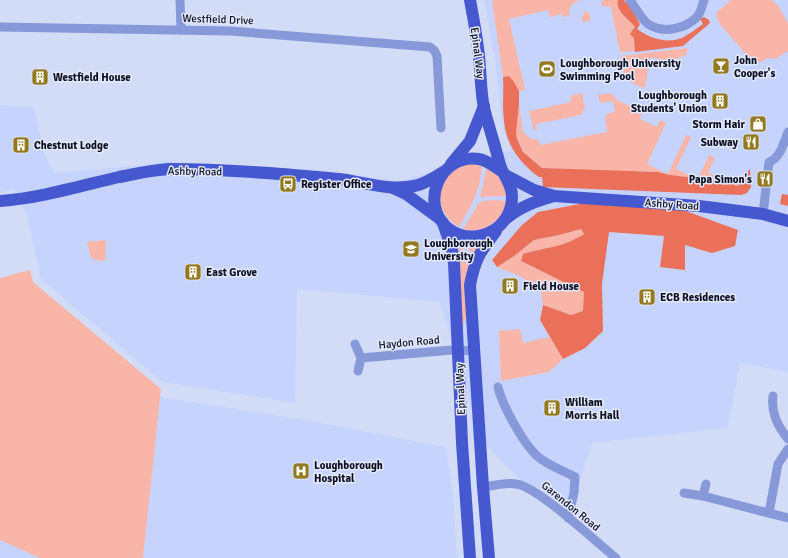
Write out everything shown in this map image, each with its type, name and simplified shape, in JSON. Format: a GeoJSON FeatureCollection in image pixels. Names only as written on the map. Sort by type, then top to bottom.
{"type":"FeatureCollection","features":[{"type":"Feature","properties":{"kind":"main road","name":"Epinal Way"},"geometry":{"type":"LineString","coordinates":[[470,0],[478,47],[484,106],[504,174]]}},
{"type":"Feature","properties":{"kind":"main road","name":"Epinal Way"},"geometry":{"type":"LineString","coordinates":[[446,169],[470,141],[484,106]]}},
{"type":"Feature","properties":{"kind":"main road"},"geometry":{"type":"LineString","coordinates":[[479,159],[504,174],[510,184],[512,205],[507,218],[498,228],[484,235],[469,237],[450,229],[441,220],[435,205],[434,196],[435,187],[446,169],[464,160],[479,159]]}},
{"type":"Feature","properties":{"kind":"main road","name":"Ashby Road"},"geometry":{"type":"LineString","coordinates":[[0,200],[32,196],[142,172],[168,169],[287,175],[341,180],[391,187],[421,184],[431,180],[446,169]]}},
{"type":"Feature","properties":{"kind":"main road","name":"Ashby Road"},"geometry":{"type":"LineString","coordinates":[[504,174],[528,187],[554,196],[699,206],[763,214],[788,221]]}},
{"type":"Feature","properties":{"kind":"main road","name":"Ashby Road"},"geometry":{"type":"LineString","coordinates":[[391,187],[406,194],[441,220]]}},
{"type":"Feature","properties":{"kind":"main road","name":"Ashby Road"},"geometry":{"type":"LineString","coordinates":[[507,218],[516,210],[531,203],[554,196]]}},
{"type":"Feature","properties":{"kind":"main road","name":"Epinal Way"},"geometry":{"type":"LineString","coordinates":[[441,220],[452,249],[454,263],[465,488],[470,558]]}},
{"type":"Feature","properties":{"kind":"main road","name":"Epinal Way"},"geometry":{"type":"LineString","coordinates":[[489,558],[482,487],[470,285],[473,267],[479,254],[498,228]]}},
{"type":"Feature","properties":{"kind":"main road"},"geometry":{"type":"LineString","coordinates":[[465,488],[482,487]]}},
{"type":"Feature","properties":{"kind":"street"},"geometry":{"type":"LineString","coordinates":[[180,0],[181,30]]}},
{"type":"Feature","properties":{"kind":"street"},"geometry":{"type":"LineString","coordinates":[[630,0],[648,24],[664,30],[677,28],[689,23],[701,10],[704,0]]}},
{"type":"Feature","properties":{"kind":"street","name":"Westfield Drive"},"geometry":{"type":"LineString","coordinates":[[0,27],[238,31],[430,47],[434,50],[437,56],[445,114],[441,128]]}},
{"type":"Feature","properties":{"kind":"street"},"geometry":{"type":"LineString","coordinates":[[763,214],[769,162],[773,161],[777,156],[788,132]]}},
{"type":"Feature","properties":{"kind":"street"},"geometry":{"type":"LineString","coordinates":[[355,344],[362,358],[358,371]]}},
{"type":"Feature","properties":{"kind":"street","name":"Haydon Road"},"geometry":{"type":"LineString","coordinates":[[362,358],[452,350],[459,352],[474,350]]}},
{"type":"Feature","properties":{"kind":"street"},"geometry":{"type":"LineString","coordinates":[[498,387],[500,398],[520,434],[536,455],[575,477],[574,493],[568,518]]}},
{"type":"Feature","properties":{"kind":"street"},"geometry":{"type":"LineString","coordinates":[[770,402],[773,414],[788,439]]}},
{"type":"Feature","properties":{"kind":"street"},"geometry":{"type":"LineString","coordinates":[[769,513],[778,464],[788,449]]}},
{"type":"Feature","properties":{"kind":"street","name":"Garendon Road"},"geometry":{"type":"LineString","coordinates":[[482,487],[515,483],[523,485],[544,499],[616,558]]}},
{"type":"Feature","properties":{"kind":"street"},"geometry":{"type":"LineString","coordinates":[[703,496],[706,484]]}},
{"type":"Feature","properties":{"kind":"street"},"geometry":{"type":"LineString","coordinates":[[684,493],[703,496],[788,518]]}},
{"type":"Feature","properties":{"kind":"shaded area","name":"Loughborough University"},"geometry":{"type":"Polygon","coordinates":[[[484,0],[788,0],[788,372],[740,363],[728,428],[592,443],[568,518],[529,489],[480,439],[440,302],[297,289],[295,403],[162,382],[41,279],[28,218],[14,190],[0,192],[0,105],[34,107],[44,153],[54,173],[143,165],[169,161],[227,166],[310,169],[399,181],[511,150],[503,129],[495,59],[484,0]]]}},
{"type":"Feature","properties":{"kind":"shaded area"},"geometry":{"type":"Polygon","coordinates":[[[492,0],[580,0],[575,2],[572,6],[569,16],[563,17],[562,14],[550,17],[548,10],[509,19],[525,90],[519,91],[509,76],[503,77],[492,0]]]}},
{"type":"Feature","properties":{"kind":"shaded area"},"geometry":{"type":"Polygon","coordinates":[[[603,0],[618,0],[620,11],[635,27],[635,51],[620,52],[611,7],[602,6],[601,4],[603,0]]]}},
{"type":"Feature","properties":{"kind":"shaded area"},"geometry":{"type":"Polygon","coordinates":[[[618,0],[624,0],[632,9],[640,24],[637,29],[658,39],[676,40],[682,38],[703,24],[700,19],[704,17],[709,20],[710,23],[683,46],[635,52],[634,38],[630,34],[635,27],[620,11],[618,0]]]}},
{"type":"Feature","properties":{"kind":"shaded area"},"geometry":{"type":"Polygon","coordinates":[[[731,0],[771,0],[778,5],[788,24],[788,51],[775,59],[769,58],[757,63],[748,57],[719,23],[716,13],[731,0]]]}},
{"type":"Feature","properties":{"kind":"shaded area"},"geometry":{"type":"Polygon","coordinates":[[[586,11],[589,13],[591,20],[582,22],[582,16],[586,11]]]}},
{"type":"Feature","properties":{"kind":"shaded area"},"geometry":{"type":"Polygon","coordinates":[[[688,48],[686,55],[666,63],[657,58],[650,58],[644,88],[628,80],[624,73],[621,56],[688,48]]]}},
{"type":"Feature","properties":{"kind":"shaded area"},"geometry":{"type":"Polygon","coordinates":[[[509,76],[519,91],[516,133],[517,139],[523,152],[542,168],[658,172],[670,175],[729,182],[737,186],[750,169],[751,187],[747,193],[741,195],[543,187],[542,177],[539,177],[532,172],[515,153],[505,130],[503,115],[503,77],[509,76]]]}},
{"type":"Feature","properties":{"kind":"shaded area"},"geometry":{"type":"Polygon","coordinates":[[[582,93],[585,108],[581,115],[536,124],[537,130],[534,130],[529,111],[571,102],[570,96],[582,93]]]}},
{"type":"Feature","properties":{"kind":"shaded area"},"geometry":{"type":"Polygon","coordinates":[[[610,93],[619,101],[642,112],[640,119],[657,127],[660,120],[666,123],[647,164],[668,174],[686,135],[691,137],[676,169],[696,178],[645,171],[632,172],[542,168],[523,152],[516,133],[519,104],[523,132],[531,139],[539,140],[540,145],[607,132],[605,117],[609,113],[615,112],[613,101],[600,103],[598,95],[610,93]]]}},
{"type":"Feature","properties":{"kind":"shaded area"},"geometry":{"type":"Polygon","coordinates":[[[709,155],[715,158],[708,173],[729,182],[698,178],[709,155]]]}},
{"type":"Feature","properties":{"kind":"shaded area"},"geometry":{"type":"Polygon","coordinates":[[[472,164],[482,165],[481,175],[477,191],[459,227],[450,220],[443,210],[440,194],[445,177],[461,167],[472,164]]]}},
{"type":"Feature","properties":{"kind":"shaded area"},"geometry":{"type":"Polygon","coordinates":[[[487,167],[500,179],[507,196],[480,197],[487,167]]]}},
{"type":"Feature","properties":{"kind":"shaded area"},"geometry":{"type":"Polygon","coordinates":[[[782,194],[788,195],[788,206],[780,204],[782,194]]]}},
{"type":"Feature","properties":{"kind":"shaded area"},"geometry":{"type":"Polygon","coordinates":[[[483,201],[507,201],[500,218],[486,228],[471,231],[463,229],[478,204],[483,201]]]}},
{"type":"Feature","properties":{"kind":"shaded area"},"geometry":{"type":"Polygon","coordinates":[[[590,202],[683,210],[738,230],[735,246],[712,253],[685,245],[685,270],[660,267],[664,236],[609,232],[602,284],[603,331],[585,348],[563,359],[540,320],[543,305],[571,315],[583,311],[584,292],[521,261],[523,254],[561,245],[576,239],[584,234],[581,229],[534,240],[497,267],[492,260],[522,225],[538,212],[590,202]]]}},
{"type":"Feature","properties":{"kind":"shaded area"},"geometry":{"type":"Polygon","coordinates":[[[581,229],[584,234],[576,239],[561,245],[523,254],[521,261],[584,292],[583,311],[571,315],[543,305],[541,291],[520,276],[497,267],[534,240],[581,229]]]}},
{"type":"Feature","properties":{"kind":"shaded area"},"geometry":{"type":"Polygon","coordinates":[[[106,240],[105,261],[95,260],[91,257],[87,242],[106,240]]]}},
{"type":"Feature","properties":{"kind":"shaded area"},"geometry":{"type":"Polygon","coordinates":[[[457,244],[472,260],[466,317],[462,327],[460,256],[457,244]]]}},
{"type":"Feature","properties":{"kind":"shaded area"},"geometry":{"type":"Polygon","coordinates":[[[481,245],[474,254],[465,246],[481,245]]]}},
{"type":"Feature","properties":{"kind":"shaded area"},"geometry":{"type":"Polygon","coordinates":[[[30,270],[33,282],[161,389],[143,558],[40,558],[0,540],[0,278],[30,270]]]}},
{"type":"Feature","properties":{"kind":"shaded area"},"geometry":{"type":"Polygon","coordinates":[[[520,329],[523,343],[550,337],[563,359],[549,372],[501,381],[499,331],[520,329]]]}},
{"type":"Feature","properties":{"kind":"shaded area","name":"Loughborough Hospital"},"geometry":{"type":"Polygon","coordinates":[[[160,397],[306,420],[446,447],[453,495],[457,558],[143,558],[160,397]]]}},
{"type":"Feature","properties":{"kind":"shaded area"},"geometry":{"type":"Polygon","coordinates":[[[0,540],[40,558],[0,558],[0,540]]]}},
{"type":"Feature","properties":{"kind":"place","name":"John Cooper's"},"geometry":{"type":"Point","coordinates":[721,66]}},
{"type":"Feature","properties":{"kind":"place","name":"Loughborough University Swimming Pool"},"geometry":{"type":"Point","coordinates":[547,69]}},
{"type":"Feature","properties":{"kind":"place","name":"Westfield House"},"geometry":{"type":"Point","coordinates":[40,77]}},
{"type":"Feature","properties":{"kind":"place","name":"Loughborough Students' Union"},"geometry":{"type":"Point","coordinates":[720,101]}},
{"type":"Feature","properties":{"kind":"place","name":"Storm Hair"},"geometry":{"type":"Point","coordinates":[758,124]}},
{"type":"Feature","properties":{"kind":"place","name":"Subway"},"geometry":{"type":"Point","coordinates":[751,142]}},
{"type":"Feature","properties":{"kind":"place","name":"Chestnut Lodge"},"geometry":{"type":"Point","coordinates":[21,145]}},
{"type":"Feature","properties":{"kind":"place","name":"Papa Simon's"},"geometry":{"type":"Point","coordinates":[765,179]}},
{"type":"Feature","properties":{"kind":"place","name":"Register Office"},"geometry":{"type":"Point","coordinates":[288,184]}},
{"type":"Feature","properties":{"kind":"place","name":"Loughborough University"},"geometry":{"type":"Point","coordinates":[411,249]}},
{"type":"Feature","properties":{"kind":"place","name":"East Grove"},"geometry":{"type":"Point","coordinates":[193,272]}},
{"type":"Feature","properties":{"kind":"place","name":"Field House"},"geometry":{"type":"Point","coordinates":[510,286]}},
{"type":"Feature","properties":{"kind":"place","name":"ECB Residences"},"geometry":{"type":"Point","coordinates":[647,297]}},
{"type":"Feature","properties":{"kind":"place","name":"William Morris Hall"},"geometry":{"type":"Point","coordinates":[552,408]}},
{"type":"Feature","properties":{"kind":"place","name":"Loughborough Hospital"},"geometry":{"type":"Point","coordinates":[301,471]}}]}
